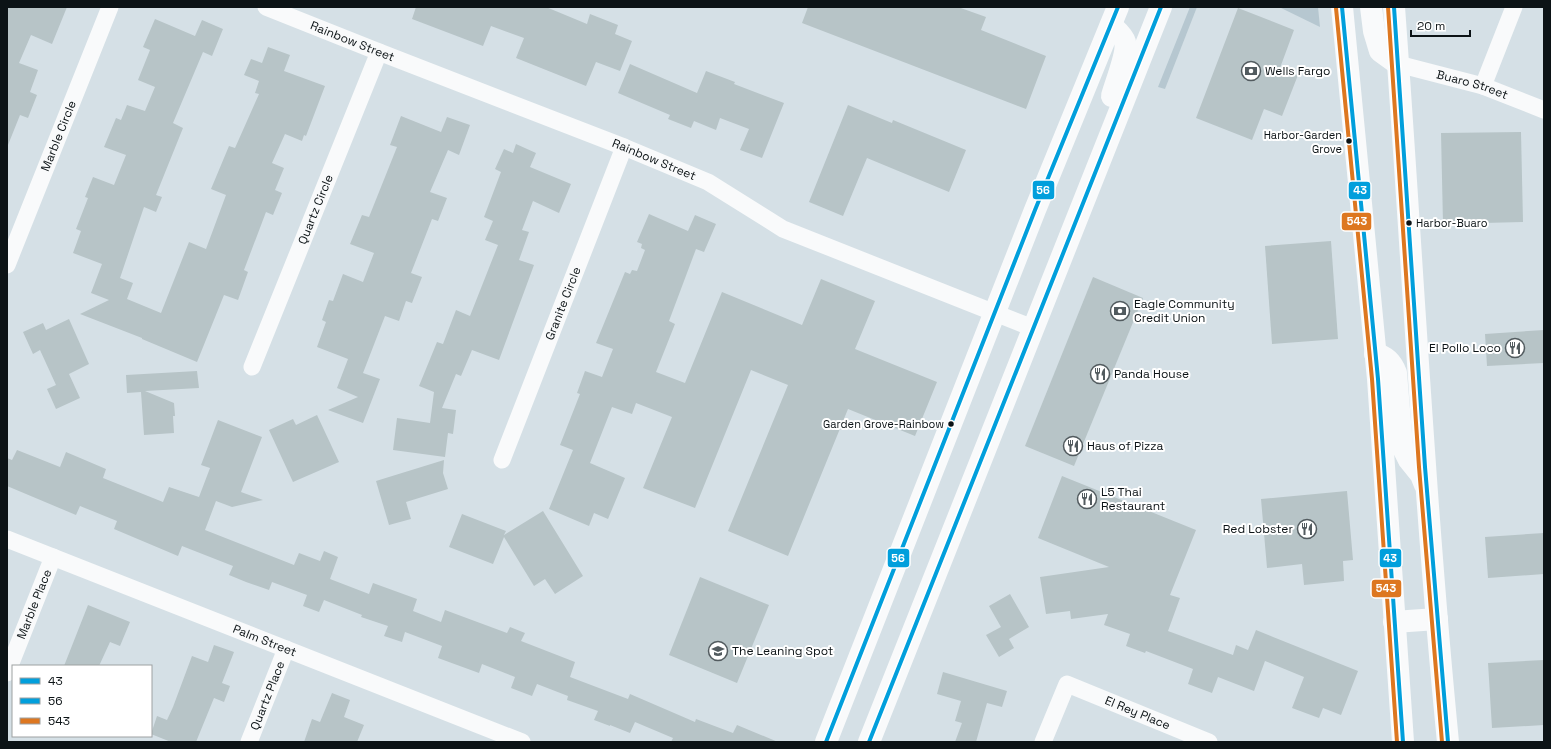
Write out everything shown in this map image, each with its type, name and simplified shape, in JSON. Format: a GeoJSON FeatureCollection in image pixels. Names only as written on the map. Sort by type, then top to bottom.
{"type":"FeatureCollection","features":[{"type":"Feature","properties":{"kind":"main road"},"geometry":{"type":"LineString","coordinates":[[869,742],[1162,7]]}},
{"type":"Feature","properties":{"kind":"main road"},"geometry":{"type":"LineString","coordinates":[[1342,7],[1375,354],[1403,742]]}},
{"type":"Feature","properties":{"kind":"main road"},"geometry":{"type":"LineString","coordinates":[[1371,7],[1374,31],[1380,51],[1398,64]]}},
{"type":"Feature","properties":{"kind":"main road"},"geometry":{"type":"LineString","coordinates":[[1394,7],[1426,488],[1448,742]]}},
{"type":"Feature","properties":{"kind":"main road"},"geometry":{"type":"LineString","coordinates":[[1114,16],[1126,47],[1108,110],[1112,117],[1116,120]]}},
{"type":"Feature","properties":{"kind":"main road"},"geometry":{"type":"LineString","coordinates":[[826,742],[1060,148],[1114,16]]}},
{"type":"Feature","properties":{"kind":"main road"},"geometry":{"type":"LineString","coordinates":[[1375,354],[1381,355],[1388,359],[1396,373],[1402,446],[1409,460],[1421,475],[1426,488]]}},
{"type":"Feature","properties":{"kind":"main road"},"geometry":{"type":"LineString","coordinates":[[1394,622],[1437,619]]}},
{"type":"Feature","properties":{"kind":"street","name":"Marble Circle"},"geometry":{"type":"LineString","coordinates":[[7,265],[110,7]]}},
{"type":"Feature","properties":{"kind":"street","name":"Rainbow Street"},"geometry":{"type":"LineString","coordinates":[[266,7],[624,147],[708,182],[783,229],[1033,328]]}},
{"type":"Feature","properties":{"kind":"street"},"geometry":{"type":"LineString","coordinates":[[1483,86],[1514,7]]}},
{"type":"Feature","properties":{"kind":"street","name":"Quartz Circle"},"geometry":{"type":"LineString","coordinates":[[252,367],[379,52]]}},
{"type":"Feature","properties":{"kind":"street","name":"Buaro Street"},"geometry":{"type":"LineString","coordinates":[[1398,64],[1483,86],[1544,110]]}},
{"type":"Feature","properties":{"kind":"street","name":"Granite Circle"},"geometry":{"type":"LineString","coordinates":[[502,460],[624,147]]}},
{"type":"Feature","properties":{"kind":"street","name":"Palm Street"},"geometry":{"type":"LineString","coordinates":[[7,539],[522,742]]}},
{"type":"Feature","properties":{"kind":"street","name":"Marble Place"},"geometry":{"type":"LineString","coordinates":[[7,673],[53,557]]}},
{"type":"Feature","properties":{"kind":"street","name":"Quartz Place"},"geometry":{"type":"LineString","coordinates":[[249,742],[286,649]]}},
{"type":"Feature","properties":{"kind":"street","name":"El Rey Place"},"geometry":{"type":"LineString","coordinates":[[1043,742],[1067,684],[1208,742]]}},
{"type":"Feature","properties":{"kind":"shaded area"},"geometry":{"type":"Polygon","coordinates":[[[1190,7],[1197,7],[1165,89],[1158,87],[1190,7]]]}},
{"type":"Feature","properties":{"kind":"shaded area"},"geometry":{"type":"Polygon","coordinates":[[[1279,7],[1318,7],[1320,27],[1279,7]]]}},
{"type":"Feature","properties":{"kind":"building"},"geometry":{"type":"Polygon","coordinates":[[[7,7],[67,7],[52,44],[31,35],[19,63],[38,70],[30,92],[37,95],[28,118],[20,115],[8,145],[7,145],[7,7]]]}},
{"type":"Feature","properties":{"kind":"building"},"geometry":{"type":"Polygon","coordinates":[[[416,7],[546,7],[587,24],[590,14],[618,25],[615,34],[632,41],[620,71],[596,62],[586,86],[516,58],[524,38],[491,26],[483,46],[412,19],[416,7]]]}},
{"type":"Feature","properties":{"kind":"building"},"geometry":{"type":"Polygon","coordinates":[[[808,7],[958,7],[986,17],[981,30],[1046,56],[1026,109],[802,23],[808,7]]]}},
{"type":"Feature","properties":{"kind":"building","name":"Wells Fargo"},"geometry":{"type":"Polygon","coordinates":[[[1238,8],[1294,30],[1280,68],[1298,75],[1282,116],[1264,109],[1252,140],[1196,118],[1238,8]]]}},
{"type":"Feature","properties":{"kind":"building"},"geometry":{"type":"Polygon","coordinates":[[[155,19],[195,36],[202,20],[223,29],[212,56],[203,52],[173,123],[183,128],[156,195],[162,197],[156,212],[144,207],[120,278],[133,283],[127,299],[161,313],[189,242],[206,249],[226,195],[211,189],[229,146],[235,148],[259,94],[255,93],[259,81],[244,75],[251,59],[262,63],[268,47],[290,55],[284,71],[325,86],[306,136],[304,135],[302,141],[285,134],[272,163],[284,168],[275,190],[282,193],[273,215],[266,212],[244,270],[248,272],[238,300],[224,295],[197,362],[142,338],[80,314],[109,300],[91,293],[102,264],[73,253],[81,231],[76,229],[88,198],[85,197],[93,177],[114,185],[126,155],[104,147],[116,118],[121,120],[127,105],[145,111],[155,87],[138,80],[150,50],[143,47],[155,19]]]}},
{"type":"Feature","properties":{"kind":"building"},"geometry":{"type":"Polygon","coordinates":[[[630,64],[697,93],[706,71],[735,82],[734,84],[784,103],[762,158],[740,150],[749,129],[720,118],[716,130],[694,121],[691,128],[668,119],[670,115],[618,93],[630,64]]]}},
{"type":"Feature","properties":{"kind":"building"},"geometry":{"type":"Polygon","coordinates":[[[848,105],[892,123],[893,120],[966,150],[949,192],[867,158],[843,216],[809,202],[848,105]]]}},
{"type":"Feature","properties":{"kind":"building"},"geometry":{"type":"Polygon","coordinates":[[[401,116],[441,132],[447,117],[470,125],[459,155],[448,150],[430,192],[447,198],[438,221],[432,219],[411,273],[422,277],[412,303],[406,301],[399,321],[385,316],[363,373],[380,379],[363,423],[328,410],[358,397],[337,388],[348,359],[317,347],[326,322],[322,320],[329,300],[333,301],[343,274],[363,282],[374,253],[350,244],[362,215],[369,217],[397,147],[390,145],[401,116]]]}},
{"type":"Feature","properties":{"kind":"building"},"geometry":{"type":"Polygon","coordinates":[[[1521,132],[1523,222],[1443,224],[1441,133],[1521,132]]]}},
{"type":"Feature","properties":{"kind":"building"},"geometry":{"type":"Polygon","coordinates":[[[516,144],[536,153],[530,167],[571,184],[559,213],[533,201],[522,230],[529,232],[519,260],[534,265],[499,360],[472,350],[461,376],[456,374],[442,408],[456,410],[453,434],[448,433],[445,457],[393,450],[397,418],[430,423],[434,392],[419,386],[437,342],[443,344],[456,310],[470,316],[498,245],[485,240],[493,221],[484,217],[501,172],[495,169],[504,149],[513,153],[516,144]]]}},
{"type":"Feature","properties":{"kind":"building"},"geometry":{"type":"Polygon","coordinates":[[[649,214],[688,231],[695,215],[716,224],[704,252],[696,249],[669,321],[675,324],[656,372],[685,383],[722,292],[802,325],[821,279],[875,301],[855,349],[937,382],[915,436],[848,409],[788,556],[728,531],[788,385],[751,370],[695,508],[643,488],[672,417],[636,403],[632,414],[612,407],[590,463],[625,478],[608,519],[594,513],[589,526],[549,509],[573,450],[560,445],[580,394],[577,393],[585,371],[602,377],[613,349],[596,343],[625,272],[630,274],[632,270],[637,271],[645,250],[641,248],[642,244],[637,242],[649,214]]]}},
{"type":"Feature","properties":{"kind":"building"},"geometry":{"type":"Polygon","coordinates":[[[1331,241],[1338,339],[1272,344],[1265,246],[1331,241]]]}},
{"type":"Feature","properties":{"kind":"building"},"geometry":{"type":"Polygon","coordinates":[[[1093,277],[1143,298],[1074,466],[1025,446],[1093,277]]]}},
{"type":"Feature","properties":{"kind":"building"},"geometry":{"type":"Polygon","coordinates":[[[69,319],[89,364],[69,374],[80,398],[56,409],[47,389],[56,385],[40,350],[33,354],[23,332],[43,323],[46,330],[69,319]]]}},
{"type":"Feature","properties":{"kind":"building","name":"El Pollo Loco"},"geometry":{"type":"Polygon","coordinates":[[[1544,330],[1544,363],[1487,366],[1485,334],[1544,330]]]}},
{"type":"Feature","properties":{"kind":"building"},"geometry":{"type":"Polygon","coordinates":[[[197,371],[199,388],[145,391],[174,403],[175,416],[173,416],[174,433],[144,435],[141,392],[127,393],[126,375],[197,371]]]}},
{"type":"Feature","properties":{"kind":"building"},"geometry":{"type":"Polygon","coordinates":[[[317,415],[339,462],[293,482],[269,430],[293,419],[296,425],[317,415]]]}},
{"type":"Feature","properties":{"kind":"building"},"geometry":{"type":"Polygon","coordinates":[[[218,420],[262,437],[241,492],[263,500],[232,507],[216,501],[205,530],[294,565],[299,553],[320,561],[324,551],[338,557],[330,579],[369,594],[373,583],[417,599],[413,611],[441,622],[445,610],[507,633],[510,627],[525,633],[521,641],[575,662],[570,677],[628,699],[630,694],[695,722],[696,719],[733,733],[737,725],[778,742],[671,742],[673,738],[635,722],[630,733],[594,720],[598,711],[567,700],[568,696],[537,684],[532,696],[511,688],[515,677],[482,664],[479,673],[438,658],[442,646],[405,632],[402,642],[384,636],[388,626],[361,617],[362,615],[324,600],[319,612],[303,606],[307,595],[272,582],[269,590],[246,582],[229,575],[233,566],[182,546],[178,556],[114,529],[117,521],[80,506],[76,515],[7,486],[7,458],[12,460],[17,450],[60,467],[66,452],[106,469],[103,478],[163,502],[169,487],[199,497],[210,468],[201,465],[218,420]]]}},
{"type":"Feature","properties":{"kind":"building"},"geometry":{"type":"Polygon","coordinates":[[[444,460],[443,473],[448,489],[406,502],[411,519],[389,525],[376,481],[444,460]]]}},
{"type":"Feature","properties":{"kind":"building"},"geometry":{"type":"Polygon","coordinates":[[[1062,476],[1196,530],[1170,595],[1180,598],[1168,631],[1233,655],[1236,645],[1248,650],[1256,630],[1358,671],[1341,715],[1323,708],[1319,718],[1292,708],[1304,677],[1265,661],[1254,691],[1218,677],[1212,693],[1188,684],[1193,669],[1146,651],[1145,653],[1126,646],[1130,634],[1104,625],[1108,614],[1071,619],[1070,611],[1046,614],[1040,577],[1109,567],[1038,538],[1062,476]]]}},
{"type":"Feature","properties":{"kind":"building","name":"Red Lobster"},"geometry":{"type":"Polygon","coordinates":[[[1347,491],[1353,560],[1343,561],[1344,581],[1304,585],[1302,564],[1267,568],[1261,499],[1347,491]]]}},
{"type":"Feature","properties":{"kind":"building"},"geometry":{"type":"Polygon","coordinates":[[[543,511],[583,576],[555,594],[545,579],[534,586],[504,537],[493,564],[449,547],[462,514],[506,531],[504,535],[543,511]]]}},
{"type":"Feature","properties":{"kind":"building"},"geometry":{"type":"Polygon","coordinates":[[[1544,533],[1544,574],[1488,578],[1485,537],[1544,533]]]}},
{"type":"Feature","properties":{"kind":"building"},"geometry":{"type":"Polygon","coordinates":[[[700,577],[769,605],[737,683],[669,655],[700,577]]]}},
{"type":"Feature","properties":{"kind":"building"},"geometry":{"type":"Polygon","coordinates":[[[1010,594],[1029,627],[1009,639],[1014,648],[999,657],[986,635],[1001,627],[989,606],[1010,594]]]}},
{"type":"Feature","properties":{"kind":"building"},"geometry":{"type":"Polygon","coordinates":[[[88,605],[130,622],[120,646],[110,642],[99,665],[64,665],[88,605]]]}},
{"type":"Feature","properties":{"kind":"building"},"geometry":{"type":"Polygon","coordinates":[[[214,645],[234,652],[222,683],[230,686],[224,702],[214,698],[196,742],[171,742],[152,734],[157,716],[167,720],[192,656],[208,662],[214,645]]]}},
{"type":"Feature","properties":{"kind":"building"},"geometry":{"type":"Polygon","coordinates":[[[1544,660],[1544,725],[1492,728],[1488,663],[1544,660]]]}},
{"type":"Feature","properties":{"kind":"building"},"geometry":{"type":"Polygon","coordinates":[[[943,672],[1007,691],[1002,707],[987,703],[976,742],[955,742],[962,723],[955,721],[961,701],[937,694],[943,672]]]}},
{"type":"Feature","properties":{"kind":"building"},"geometry":{"type":"Polygon","coordinates":[[[332,693],[350,700],[344,717],[364,725],[357,742],[304,742],[312,719],[320,722],[332,693]]]}},
{"type":"Feature","properties":{"kind":"transit line","name":"56"},"geometry":{"type":"LineString","coordinates":[[826,742],[1035,210],[1118,7]]}},
{"type":"Feature","properties":{"kind":"transit line","name":"56"},"geometry":{"type":"LineString","coordinates":[[869,742],[1161,7]]}},
{"type":"Feature","properties":{"kind":"transit line","name":"43"},"geometry":{"type":"LineString","coordinates":[[1342,7],[1378,379],[1403,742]]}},
{"type":"Feature","properties":{"kind":"transit line","name":"543"},"geometry":{"type":"LineString","coordinates":[[1388,7],[1419,467],[1442,742]]}},
{"type":"Feature","properties":{"kind":"transit line","name":"43"},"geometry":{"type":"LineString","coordinates":[[1394,7],[1425,467],[1448,742]]}},
{"type":"Feature","properties":{"kind":"transit line","name":"543"},"geometry":{"type":"LineString","coordinates":[[1336,8],[1372,379],[1397,742]]}},
{"type":"Feature","properties":{"kind":"place","name":"Wells Fargo"},"geometry":{"type":"Point","coordinates":[1251,71]}},
{"type":"Feature","properties":{"kind":"place","name":"Harbor-Garden Grove"},"geometry":{"type":"Point","coordinates":[1349,141]}},
{"type":"Feature","properties":{"kind":"place","name":"Harbor-Buaro"},"geometry":{"type":"Point","coordinates":[1409,223]}},
{"type":"Feature","properties":{"kind":"place","name":"Eagle Community Credit Union"},"geometry":{"type":"Point","coordinates":[1120,311]}},
{"type":"Feature","properties":{"kind":"place","name":"El Pollo Loco"},"geometry":{"type":"Point","coordinates":[1515,348]}},
{"type":"Feature","properties":{"kind":"place","name":"Panda House"},"geometry":{"type":"Point","coordinates":[1100,374]}},
{"type":"Feature","properties":{"kind":"place","name":"Garden Grove-Rainbow"},"geometry":{"type":"Point","coordinates":[951,424]}},
{"type":"Feature","properties":{"kind":"place","name":"Haus of Pizza"},"geometry":{"type":"Point","coordinates":[1073,446]}},
{"type":"Feature","properties":{"kind":"place","name":"L5 Thai Restaurant"},"geometry":{"type":"Point","coordinates":[1087,499]}},
{"type":"Feature","properties":{"kind":"place","name":"Red Lobster"},"geometry":{"type":"Point","coordinates":[1307,529]}},
{"type":"Feature","properties":{"kind":"place","name":"The Leaning Spot"},"geometry":{"type":"Point","coordinates":[718,651]}}]}
